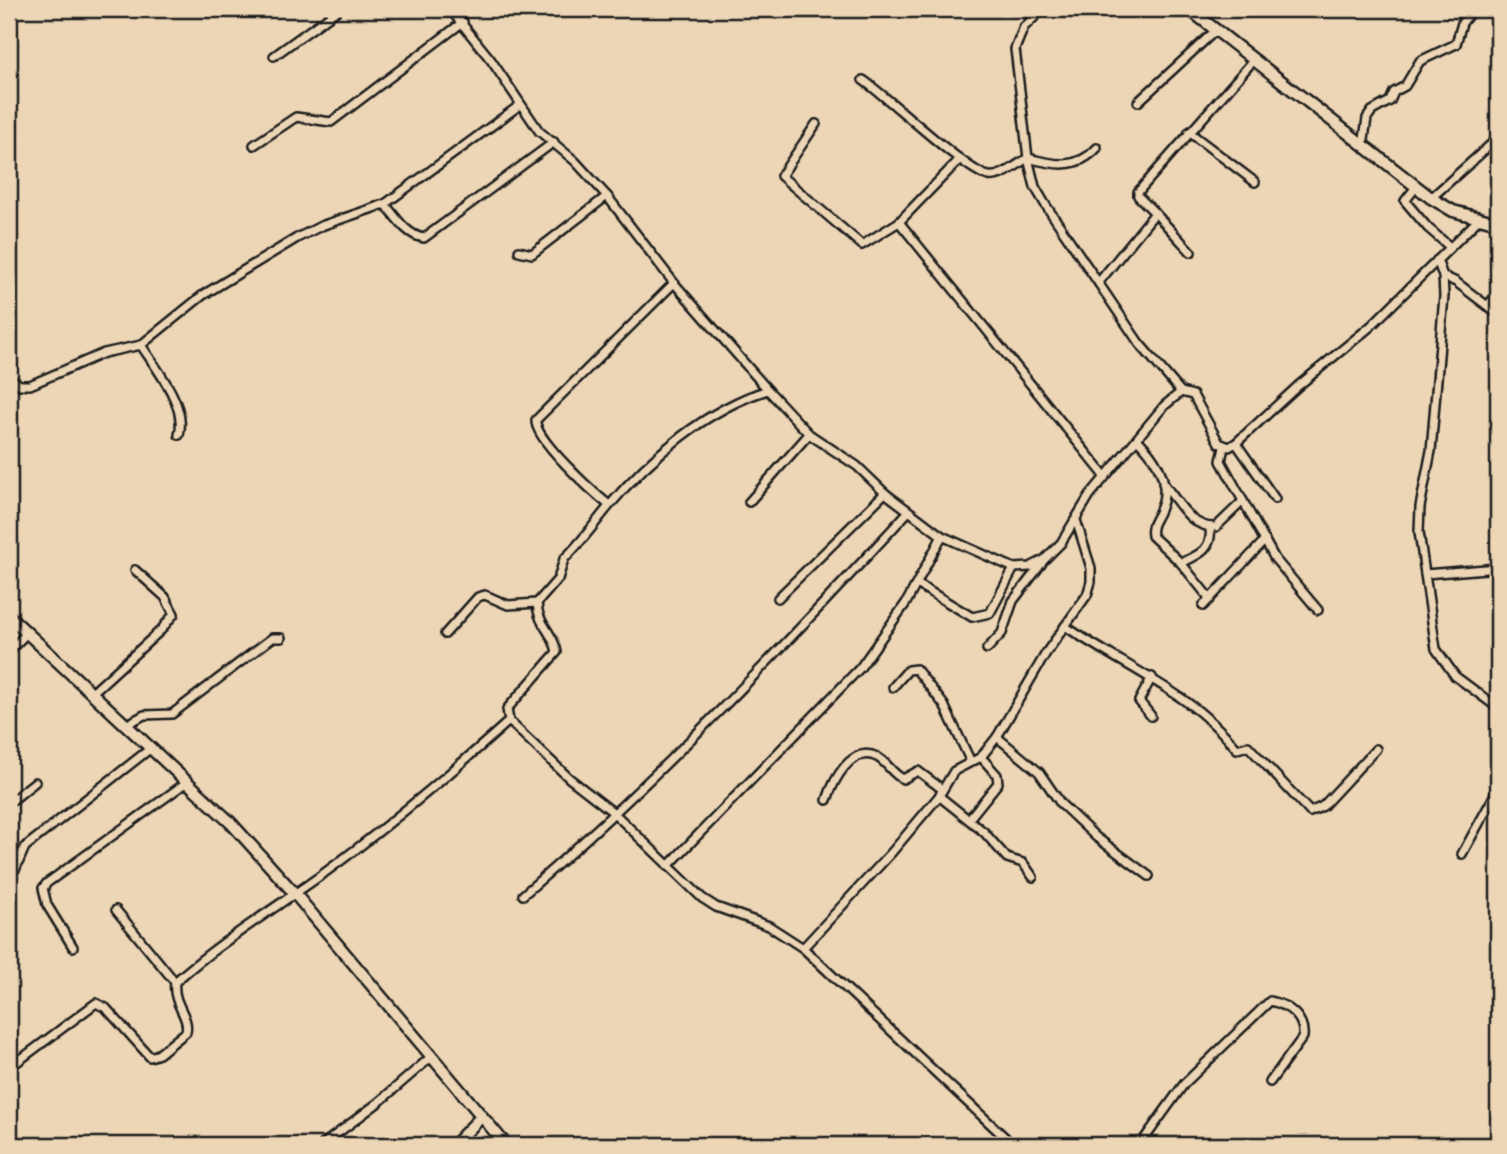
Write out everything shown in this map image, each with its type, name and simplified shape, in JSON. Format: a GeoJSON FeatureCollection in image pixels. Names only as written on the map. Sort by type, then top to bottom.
{"type":"FeatureCollection","features":[{"type":"Feature","properties":{"kind":"street"},"geometry":{"type":"LineString","coordinates":[[274,56],[339,9]]}},
{"type":"Feature","properties":{"kind":"street"},"geometry":{"type":"LineString","coordinates":[[450,9],[463,22],[539,131],[554,142],[607,196],[674,283],[810,434],[857,466],[908,512],[942,536],[1014,568],[1030,567],[1044,560]]}},
{"type":"Feature","properties":{"kind":"street"},"geometry":{"type":"LineString","coordinates":[[1023,9],[1033,17]]}},
{"type":"Feature","properties":{"kind":"street"},"geometry":{"type":"LineString","coordinates":[[1043,9],[1018,36],[1015,49],[1028,158],[1035,187],[1139,343],[1181,392],[1193,395],[1219,443],[1224,447]]}},
{"type":"Feature","properties":{"kind":"street"},"geometry":{"type":"LineString","coordinates":[[1189,9],[1431,198],[1453,211],[1498,223]]}},
{"type":"Feature","properties":{"kind":"street"},"geometry":{"type":"LineString","coordinates":[[1362,146],[1367,118],[1372,111],[1390,101],[1394,92],[1405,86],[1420,61],[1456,44],[1462,23],[1473,9]]}},
{"type":"Feature","properties":{"kind":"street"},"geometry":{"type":"LineString","coordinates":[[254,145],[296,117],[331,122],[463,22]]}},
{"type":"Feature","properties":{"kind":"street"},"geometry":{"type":"LineString","coordinates":[[1138,102],[1216,30]]}},
{"type":"Feature","properties":{"kind":"street"},"geometry":{"type":"LineString","coordinates":[[1191,252],[1138,196],[1138,192],[1253,61]]}},
{"type":"Feature","properties":{"kind":"street"},"geometry":{"type":"LineString","coordinates":[[863,80],[959,160],[990,177],[999,175],[1028,158],[1047,163],[1085,161],[1097,148]]}},
{"type":"Feature","properties":{"kind":"street"},"geometry":{"type":"LineString","coordinates":[[9,378],[20,385],[30,385],[104,353],[141,345],[203,295],[297,238],[321,226],[385,204],[520,105]]}},
{"type":"Feature","properties":{"kind":"street"},"geometry":{"type":"LineString","coordinates":[[816,124],[783,170],[783,179],[862,245],[900,222],[959,160]]}},
{"type":"Feature","properties":{"kind":"street"},"geometry":{"type":"LineString","coordinates":[[1189,132],[1255,182]]}},
{"type":"Feature","properties":{"kind":"street"},"geometry":{"type":"LineString","coordinates":[[1431,198],[1498,138]]}},
{"type":"Feature","properties":{"kind":"street"},"geometry":{"type":"LineString","coordinates":[[385,204],[399,223],[415,236],[424,238],[554,142]]}},
{"type":"Feature","properties":{"kind":"street"},"geometry":{"type":"LineString","coordinates":[[1416,187],[1405,201],[1427,228],[1450,247]]}},
{"type":"Feature","properties":{"kind":"street"},"geometry":{"type":"LineString","coordinates":[[519,251],[532,254],[607,196]]}},
{"type":"Feature","properties":{"kind":"street"},"geometry":{"type":"LineString","coordinates":[[1099,282],[1155,213]]}},
{"type":"Feature","properties":{"kind":"street"},"geometry":{"type":"LineString","coordinates":[[1224,447],[1236,443],[1298,386],[1371,326],[1479,219]]}},
{"type":"Feature","properties":{"kind":"street"},"geometry":{"type":"LineString","coordinates":[[900,222],[1105,476]]}},
{"type":"Feature","properties":{"kind":"street"},"geometry":{"type":"LineString","coordinates":[[1437,260],[1443,276],[1431,450],[1420,507],[1419,532],[1436,649],[1455,676],[1498,708]]}},
{"type":"Feature","properties":{"kind":"street"},"geometry":{"type":"LineString","coordinates":[[1443,276],[1498,314]]}},
{"type":"Feature","properties":{"kind":"street"},"geometry":{"type":"LineString","coordinates":[[609,505],[547,445],[536,430],[536,420],[674,283]]}},
{"type":"Feature","properties":{"kind":"street"},"geometry":{"type":"LineString","coordinates":[[1488,305],[1498,293]]}},
{"type":"Feature","properties":{"kind":"street"},"geometry":{"type":"LineString","coordinates":[[141,345],[178,409],[182,425],[179,435]]}},
{"type":"Feature","properties":{"kind":"street"},"geometry":{"type":"LineString","coordinates":[[768,390],[750,395],[667,446],[609,505],[564,559],[558,579],[537,603],[538,619],[554,642],[557,652],[507,709],[509,722],[569,778],[614,813],[668,866],[716,907],[769,926],[803,948],[1013,1145]]}},
{"type":"Feature","properties":{"kind":"street"},"geometry":{"type":"LineString","coordinates":[[987,649],[1002,633],[1007,613],[1044,560],[1061,543],[1090,495],[1164,406],[1181,392]]}},
{"type":"Feature","properties":{"kind":"street"},"geometry":{"type":"LineString","coordinates":[[749,502],[810,434]]}},
{"type":"Feature","properties":{"kind":"street"},"geometry":{"type":"LineString","coordinates":[[1138,440],[1152,453],[1163,483],[1195,523],[1210,528],[1216,527],[1243,502]]}},
{"type":"Feature","properties":{"kind":"street"},"geometry":{"type":"LineString","coordinates":[[1236,443],[1275,499]]}},
{"type":"Feature","properties":{"kind":"street"},"geometry":{"type":"LineString","coordinates":[[1224,447],[1220,461],[1243,502],[1289,579],[1318,610]]}},
{"type":"Feature","properties":{"kind":"street"},"geometry":{"type":"LineString","coordinates":[[1163,483],[1161,508],[1152,524],[1152,536],[1181,563],[1210,599]]}},
{"type":"Feature","properties":{"kind":"street"},"geometry":{"type":"LineString","coordinates":[[778,598],[885,493]]}},
{"type":"Feature","properties":{"kind":"street"},"geometry":{"type":"LineString","coordinates":[[523,895],[655,776],[835,595],[908,512]]}},
{"type":"Feature","properties":{"kind":"street"},"geometry":{"type":"LineString","coordinates":[[803,948],[940,792],[954,771],[970,760],[981,757],[997,737],[1087,594],[1091,582],[1091,568],[1076,520]]}},
{"type":"Feature","properties":{"kind":"street"},"geometry":{"type":"LineString","coordinates":[[1181,563],[1205,551],[1210,541],[1210,528]]}},
{"type":"Feature","properties":{"kind":"street"},"geometry":{"type":"LineString","coordinates":[[668,866],[860,668],[917,584],[942,536]]}},
{"type":"Feature","properties":{"kind":"street"},"geometry":{"type":"LineString","coordinates":[[1203,606],[1265,540]]}},
{"type":"Feature","properties":{"kind":"street"},"geometry":{"type":"LineString","coordinates":[[990,613],[1014,568]]}},
{"type":"Feature","properties":{"kind":"street"},"geometry":{"type":"LineString","coordinates":[[1425,574],[1498,568]]}},
{"type":"Feature","properties":{"kind":"street"},"geometry":{"type":"LineString","coordinates":[[92,693],[161,630],[174,614],[166,597],[135,570]]}},
{"type":"Feature","properties":{"kind":"street"},"geometry":{"type":"LineString","coordinates":[[917,584],[972,617],[1007,613]]}},
{"type":"Feature","properties":{"kind":"street"},"geometry":{"type":"LineString","coordinates":[[445,634],[478,597],[485,595],[508,605],[537,603]]}},
{"type":"Feature","properties":{"kind":"street"},"geometry":{"type":"LineString","coordinates":[[9,616],[231,822],[506,1145]]}},
{"type":"Feature","properties":{"kind":"street"},"geometry":{"type":"LineString","coordinates":[[1065,626],[1115,660],[1152,677],[1194,706],[1237,750],[1248,746],[1310,813],[1323,806],[1376,750]]}},
{"type":"Feature","properties":{"kind":"street"},"geometry":{"type":"LineString","coordinates":[[9,651],[26,634]]}},
{"type":"Feature","properties":{"kind":"street"},"geometry":{"type":"LineString","coordinates":[[126,725],[144,715],[172,714],[272,638],[281,638]]}},
{"type":"Feature","properties":{"kind":"street"},"geometry":{"type":"LineString","coordinates":[[893,687],[908,670],[916,669],[944,705],[970,760]]}},
{"type":"Feature","properties":{"kind":"street"},"geometry":{"type":"LineString","coordinates":[[1151,716],[1139,701],[1152,677]]}},
{"type":"Feature","properties":{"kind":"street"},"geometry":{"type":"LineString","coordinates":[[175,982],[237,932],[295,894],[436,788],[509,722]]}},
{"type":"Feature","properties":{"kind":"street"},"geometry":{"type":"LineString","coordinates":[[997,737],[1039,772],[1061,804],[1096,837],[1149,876]]}},
{"type":"Feature","properties":{"kind":"street"},"geometry":{"type":"LineString","coordinates":[[9,873],[16,868],[25,847],[151,748]]}},
{"type":"Feature","properties":{"kind":"street"},"geometry":{"type":"LineString","coordinates":[[827,800],[837,775],[849,763],[866,756],[877,757],[903,779],[918,771],[1007,858],[1023,863],[1033,877]]}},
{"type":"Feature","properties":{"kind":"street"},"geometry":{"type":"LineString","coordinates":[[970,819],[998,783],[997,775],[981,757]]}},
{"type":"Feature","properties":{"kind":"street"},"geometry":{"type":"LineString","coordinates":[[9,803],[35,782]]}},
{"type":"Feature","properties":{"kind":"street"},"geometry":{"type":"LineString","coordinates":[[73,947],[47,905],[43,888],[187,782]]}},
{"type":"Feature","properties":{"kind":"street"},"geometry":{"type":"LineString","coordinates":[[1462,854],[1498,789]]}},
{"type":"Feature","properties":{"kind":"street"},"geometry":{"type":"LineString","coordinates":[[9,1068],[88,1007],[99,1002],[146,1054],[154,1057],[188,1030],[175,1001],[175,982],[116,910]]}},
{"type":"Feature","properties":{"kind":"street"},"geometry":{"type":"LineString","coordinates":[[1140,1145],[1184,1084],[1270,1001],[1280,1003],[1301,1019],[1304,1028],[1303,1037],[1270,1082]]}},
{"type":"Feature","properties":{"kind":"street"},"geometry":{"type":"LineString","coordinates":[[322,1145],[379,1102],[431,1057]]}},
{"type":"Feature","properties":{"kind":"street"},"geometry":{"type":"LineString","coordinates":[[454,1145],[481,1117]]}},
{"type":"Feature","properties":{"kind":"street"},"geometry":{"type":"LineString","coordinates":[[994,1145],[1003,1136]]}}]}
